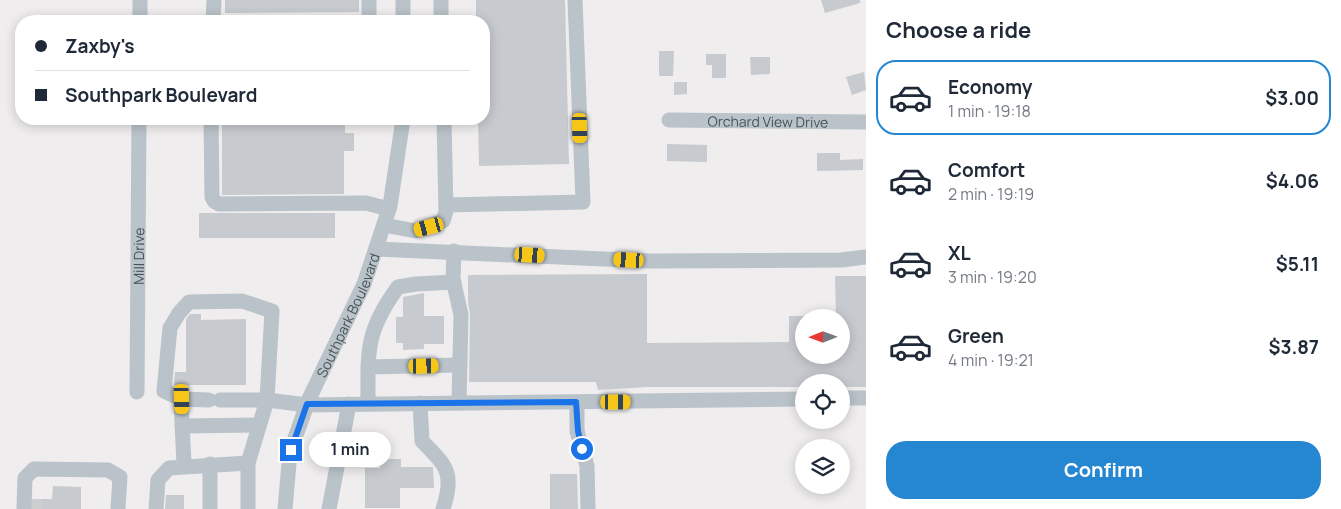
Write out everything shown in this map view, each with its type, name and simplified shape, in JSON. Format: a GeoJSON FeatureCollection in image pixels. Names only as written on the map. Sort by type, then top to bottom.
{"type":"FeatureCollection","features":[{"type":"Feature","properties":{"kind":"street"},"geometry":{"type":"LineString","coordinates":[[140,0],[140,15]]}},
{"type":"Feature","properties":{"kind":"street"},"geometry":{"type":"LineString","coordinates":[[213,15],[214,0]]}},
{"type":"Feature","properties":{"kind":"street"},"geometry":{"type":"LineString","coordinates":[[368,0],[369,15]]}},
{"type":"Feature","properties":{"kind":"street"},"geometry":{"type":"LineString","coordinates":[[403,0],[403,15]]}},
{"type":"Feature","properties":{"kind":"street"},"geometry":{"type":"LineString","coordinates":[[441,0],[441,15]]}},
{"type":"Feature","properties":{"kind":"street"},"geometry":{"type":"LineString","coordinates":[[446,205],[583,202],[575,0]]}},
{"type":"Feature","properties":{"kind":"street","name":"Orchard View Drive"},"geometry":{"type":"LineString","coordinates":[[669,120],[866,122]]}},
{"type":"Feature","properties":{"kind":"street","name":"Mill Drive"},"geometry":{"type":"LineString","coordinates":[[137,392],[139,125]]}},
{"type":"Feature","properties":{"kind":"street"},"geometry":{"type":"LineString","coordinates":[[211,125],[212,197],[219,204],[366,203],[389,209]]}},
{"type":"Feature","properties":{"kind":"street","name":"Southpark Boulevard"},"geometry":{"type":"LineString","coordinates":[[285,509],[290,452],[307,404],[364,284],[389,209],[402,125]]}},
{"type":"Feature","properties":{"kind":"street"},"geometry":{"type":"LineString","coordinates":[[384,225],[416,230],[443,221],[446,205],[444,125]]}},
{"type":"Feature","properties":{"kind":"street"},"geometry":{"type":"LineString","coordinates":[[376,249],[649,261],[841,260],[866,257]]}},
{"type":"Feature","properties":{"kind":"street"},"geometry":{"type":"LineString","coordinates":[[454,252],[454,282],[461,315],[460,403]]}},
{"type":"Feature","properties":{"kind":"street"},"geometry":{"type":"LineString","coordinates":[[368,404],[370,336],[384,306],[398,287],[454,282]]}},
{"type":"Feature","properties":{"kind":"street"},"geometry":{"type":"LineString","coordinates":[[248,509],[248,463],[268,400],[272,311],[242,301],[189,302],[179,313],[170,328],[164,391],[182,399],[268,400],[307,404],[795,399]]}},
{"type":"Feature","properties":{"kind":"street"},"geometry":{"type":"LineString","coordinates":[[368,367],[460,365]]}},
{"type":"Feature","properties":{"kind":"street"},"geometry":{"type":"LineString","coordinates":[[850,398],[866,398]]}},
{"type":"Feature","properties":{"kind":"street"},"geometry":{"type":"LineString","coordinates":[[182,399],[184,465]]}},
{"type":"Feature","properties":{"kind":"street"},"geometry":{"type":"LineString","coordinates":[[576,402],[578,431],[587,466],[588,509]]}},
{"type":"Feature","properties":{"kind":"street"},"geometry":{"type":"LineString","coordinates":[[420,403],[422,441],[445,465],[449,481],[443,509]]}},
{"type":"Feature","properties":{"kind":"street"},"geometry":{"type":"LineString","coordinates":[[330,509],[349,404]]}},
{"type":"Feature","properties":{"kind":"street"},"geometry":{"type":"LineString","coordinates":[[182,426],[260,425]]}},
{"type":"Feature","properties":{"kind":"street"},"geometry":{"type":"LineString","coordinates":[[156,509],[158,480],[169,468],[184,465],[248,463]]}},
{"type":"Feature","properties":{"kind":"street"},"geometry":{"type":"LineString","coordinates":[[210,464],[210,509]]}},
{"type":"Feature","properties":{"kind":"street"},"geometry":{"type":"LineString","coordinates":[[29,504],[34,469],[108,470],[120,477],[118,509]]}},
{"type":"Feature","properties":{"kind":"building"},"geometry":{"type":"Polygon","coordinates":[[[225,0],[359,0],[359,12],[225,13],[225,0]]]}},
{"type":"Feature","properties":{"kind":"building"},"geometry":{"type":"Polygon","coordinates":[[[476,0],[565,0],[569,164],[479,166],[478,125],[490,125],[490,15],[476,15],[476,0]]]}},
{"type":"Feature","properties":{"kind":"building"},"geometry":{"type":"Polygon","coordinates":[[[821,0],[860,0],[860,3],[825,13],[821,0]]]}},
{"type":"Feature","properties":{"kind":"building"},"geometry":{"type":"Polygon","coordinates":[[[659,51],[674,51],[673,76],[659,76],[659,51]]]}},
{"type":"Feature","properties":{"kind":"building"},"geometry":{"type":"Polygon","coordinates":[[[706,54],[726,54],[726,78],[712,78],[712,65],[706,65],[706,54]]]}},
{"type":"Feature","properties":{"kind":"building"},"geometry":{"type":"Polygon","coordinates":[[[750,57],[770,57],[770,74],[751,75],[750,57]]]}},
{"type":"Feature","properties":{"kind":"building"},"geometry":{"type":"Polygon","coordinates":[[[864,72],[866,90],[852,95],[846,77],[864,72]]]}},
{"type":"Feature","properties":{"kind":"building"},"geometry":{"type":"Polygon","coordinates":[[[674,82],[687,82],[687,94],[674,95],[674,82]]]}},
{"type":"Feature","properties":{"kind":"building"},"geometry":{"type":"Polygon","coordinates":[[[222,125],[345,125],[345,133],[354,133],[354,151],[344,151],[344,194],[222,195],[222,125]]]}},
{"type":"Feature","properties":{"kind":"building"},"geometry":{"type":"Polygon","coordinates":[[[667,144],[707,145],[707,162],[667,161],[667,144]]]}},
{"type":"Feature","properties":{"kind":"building"},"geometry":{"type":"Polygon","coordinates":[[[817,153],[840,153],[840,160],[863,159],[863,170],[817,171],[817,153]]]}},
{"type":"Feature","properties":{"kind":"building"},"geometry":{"type":"Polygon","coordinates":[[[199,213],[335,213],[335,238],[199,238],[199,213]]]}},
{"type":"Feature","properties":{"kind":"building"},"geometry":{"type":"Polygon","coordinates":[[[647,274],[647,343],[789,342],[789,316],[795,316],[795,364],[850,364],[850,309],[836,309],[835,276],[866,276],[866,387],[850,387],[850,374],[795,374],[795,387],[648,387],[598,390],[596,382],[469,382],[470,315],[468,275],[647,274]]]}},
{"type":"Feature","properties":{"kind":"building"},"geometry":{"type":"Polygon","coordinates":[[[424,293],[424,316],[444,316],[444,344],[424,344],[424,349],[403,350],[403,343],[396,343],[396,317],[403,317],[403,297],[424,293]]]}},
{"type":"Feature","properties":{"kind":"building"},"geometry":{"type":"Polygon","coordinates":[[[190,314],[201,314],[201,320],[246,319],[246,385],[174,385],[175,372],[186,372],[186,319],[190,314]]]}},
{"type":"Feature","properties":{"kind":"building"},"geometry":{"type":"Polygon","coordinates":[[[380,459],[401,459],[401,467],[433,467],[434,488],[400,488],[400,508],[365,508],[365,468],[380,468],[380,459]]]}},
{"type":"Feature","properties":{"kind":"building"},"geometry":{"type":"Polygon","coordinates":[[[550,474],[577,474],[578,509],[550,509],[550,474]]]}},
{"type":"Feature","properties":{"kind":"building"},"geometry":{"type":"Polygon","coordinates":[[[53,486],[81,487],[81,509],[33,509],[34,499],[52,499],[53,486]]]}},
{"type":"Feature","properties":{"kind":"building"},"geometry":{"type":"Polygon","coordinates":[[[166,495],[184,495],[184,509],[165,509],[166,495]]]}},
{"type":"Feature","properties":{"kind":"tunnel"},"geometry":{"type":"LineString","coordinates":[[34,499],[34,509]]}},
{"type":"Feature","properties":{"kind":"route"},"geometry":{"type":"LineString","coordinates":[[291,450],[307,404],[500,402],[576,402],[578,431],[582,449]]}}]}
